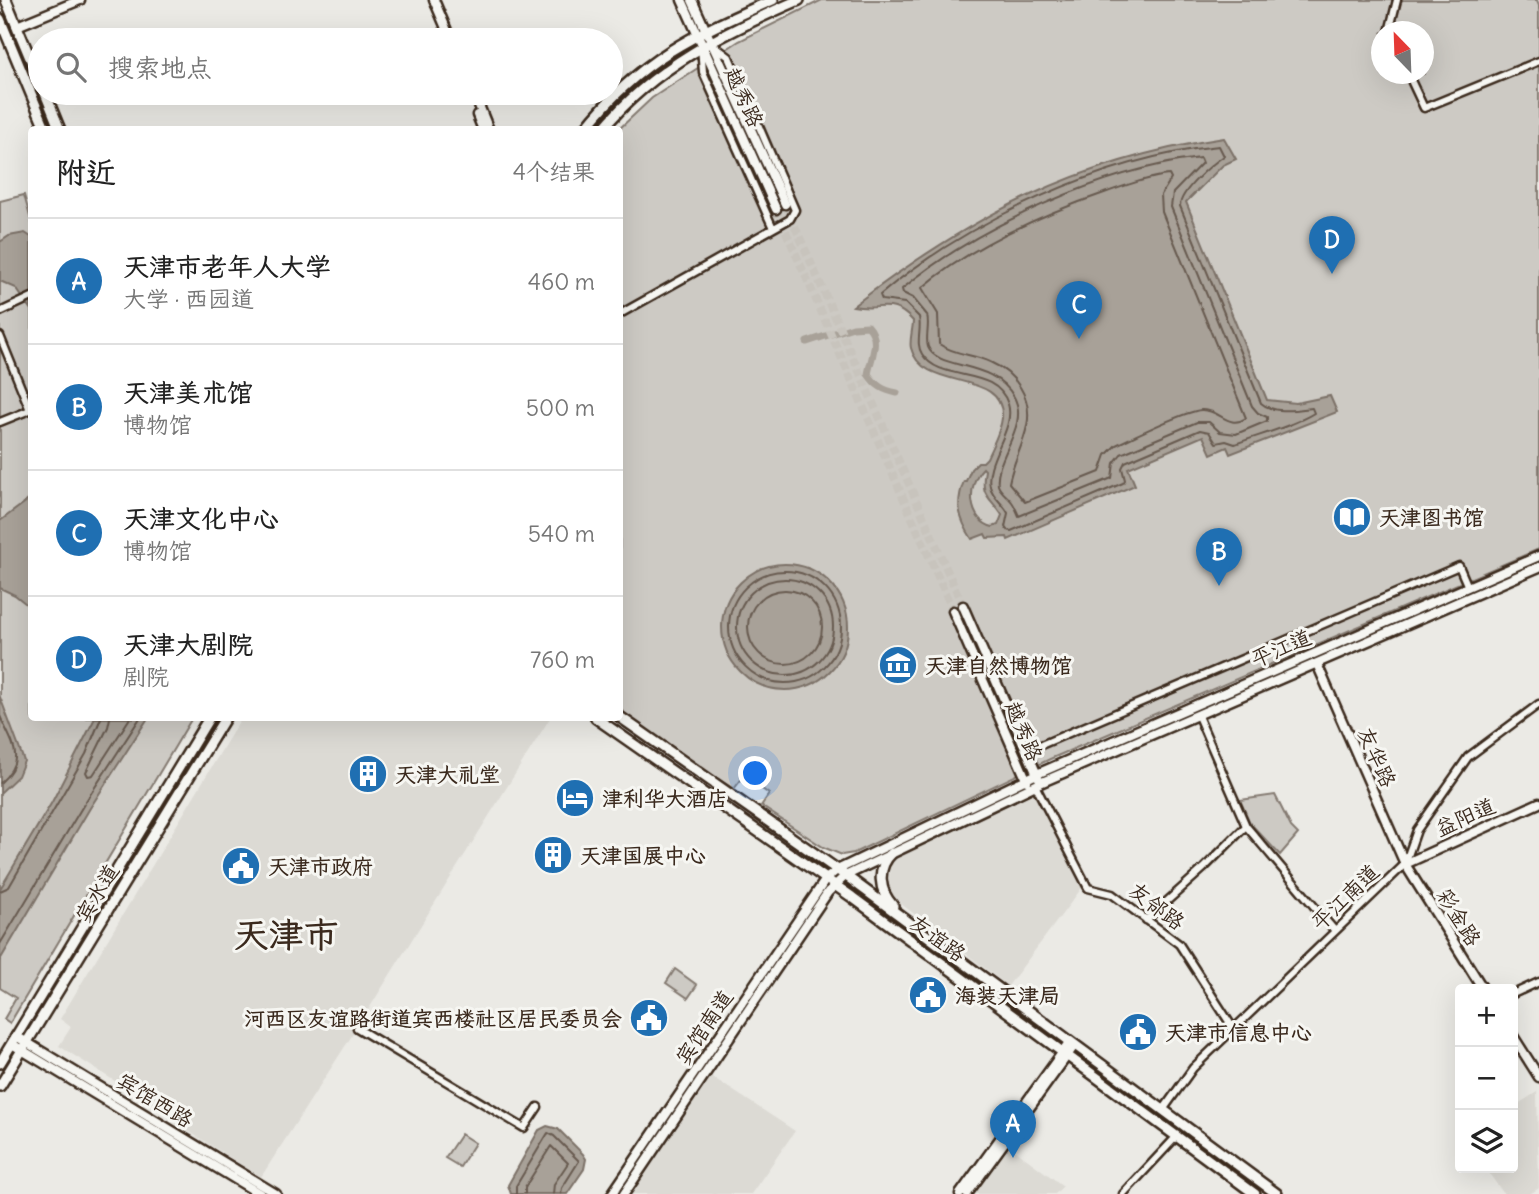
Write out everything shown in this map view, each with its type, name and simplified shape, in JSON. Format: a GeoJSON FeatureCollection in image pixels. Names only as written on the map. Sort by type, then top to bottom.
{"type":"FeatureCollection","features":[{"type":"Feature","properties":{"kind":"main road"},"geometry":{"type":"LineString","coordinates":[[6,0],[28,53]]}},
{"type":"Feature","properties":{"kind":"main road"},"geometry":{"type":"LineString","coordinates":[[16,24],[66,0]]}},
{"type":"Feature","properties":{"kind":"main road"},"geometry":{"type":"LineString","coordinates":[[16,24],[80,0]]}},
{"type":"Feature","properties":{"kind":"main road"},"geometry":{"type":"LineString","coordinates":[[431,0],[442,28]]}},
{"type":"Feature","properties":{"kind":"main road"},"geometry":{"type":"LineString","coordinates":[[431,0],[445,28]]}},
{"type":"Feature","properties":{"kind":"main road","name":"越秀路"},"geometry":{"type":"LineString","coordinates":[[681,0],[700,32],[776,209]]}},
{"type":"Feature","properties":{"kind":"main road","name":"越秀路"},"geometry":{"type":"LineString","coordinates":[[692,0],[700,32]]}},
{"type":"Feature","properties":{"kind":"main road"},"geometry":{"type":"LineString","coordinates":[[623,88],[645,68],[700,32],[773,0]]}},
{"type":"Feature","properties":{"kind":"main road"},"geometry":{"type":"LineString","coordinates":[[606,126],[630,100],[705,44],[799,0]]}},
{"type":"Feature","properties":{"kind":"main road"},"geometry":{"type":"LineString","coordinates":[[1,22],[28,87]]}},
{"type":"Feature","properties":{"kind":"main road","name":"越秀路"},"geometry":{"type":"LineString","coordinates":[[705,44],[785,204]]}},
{"type":"Feature","properties":{"kind":"main road"},"geometry":{"type":"LineString","coordinates":[[36,105],[44,126]]}},
{"type":"Feature","properties":{"kind":"main road"},"geometry":{"type":"LineString","coordinates":[[50,105],[58,126]]}},
{"type":"Feature","properties":{"kind":"main road"},"geometry":{"type":"LineString","coordinates":[[473,105],[482,126]]}},
{"type":"Feature","properties":{"kind":"main road"},"geometry":{"type":"LineString","coordinates":[[479,105],[487,126]]}},
{"type":"Feature","properties":{"kind":"main road"},"geometry":{"type":"LineString","coordinates":[[587,126],[605,105]]}},
{"type":"Feature","properties":{"kind":"main road","name":"平江道"},"geometry":{"type":"LineString","coordinates":[[1034,782],[1539,556]]}},
{"type":"Feature","properties":{"kind":"main road","name":"平江道"},"geometry":{"type":"LineString","coordinates":[[1034,782],[1198,716],[1539,567]]}},
{"type":"Feature","properties":{"kind":"main road","name":"越秀路"},"geometry":{"type":"LineString","coordinates":[[963,606],[1027,751],[1034,782]]}},
{"type":"Feature","properties":{"kind":"main road","name":"越秀路"},"geometry":{"type":"LineString","coordinates":[[953,611],[1034,782]]}},
{"type":"Feature","properties":{"kind":"main road","name":"友华路"},"geometry":{"type":"LineString","coordinates":[[1317,664],[1405,864]]}},
{"type":"Feature","properties":{"kind":"main road","name":"友谊路"},"geometry":{"type":"LineString","coordinates":[[623,719],[841,873],[1277,1194]]}},
{"type":"Feature","properties":{"kind":"main road","name":"宾水道"},"geometry":{"type":"LineString","coordinates":[[0,1063],[207,721]]}},
{"type":"Feature","properties":{"kind":"main road","name":"宾水道"},"geometry":{"type":"LineString","coordinates":[[0,1086],[223,721]]}},
{"type":"Feature","properties":{"kind":"main road","name":"友谊路"},"geometry":{"type":"LineString","coordinates":[[600,721],[830,882],[1255,1194]]}},
{"type":"Feature","properties":{"kind":"main road"},"geometry":{"type":"LineString","coordinates":[[841,873],[892,853],[1034,782]]}},
{"type":"Feature","properties":{"kind":"main road"},"geometry":{"type":"LineString","coordinates":[[830,882],[841,873],[1034,782]]}},
{"type":"Feature","properties":{"kind":"main road","name":"益阳道"},"geometry":{"type":"LineString","coordinates":[[1405,864],[1539,803]]}},
{"type":"Feature","properties":{"kind":"main road"},"geometry":{"type":"LineString","coordinates":[[892,853],[883,867],[882,890],[891,904],[912,925]]}},
{"type":"Feature","properties":{"kind":"main road","name":"彩金路"},"geometry":{"type":"LineString","coordinates":[[1405,864],[1480,984]]}},
{"type":"Feature","properties":{"kind":"main road","name":"宾馆南道"},"geometry":{"type":"LineString","coordinates":[[612,1194],[830,882]]}},
{"type":"Feature","properties":{"kind":"main road","name":"宾馆南道"},"geometry":{"type":"LineString","coordinates":[[624,1194],[830,882]]}},
{"type":"Feature","properties":{"kind":"main road","name":"宾馆西路"},"geometry":{"type":"LineString","coordinates":[[14,1040],[260,1194]]}},
{"type":"Feature","properties":{"kind":"main road"},"geometry":{"type":"LineString","coordinates":[[967,1194],[1072,1044]]}},
{"type":"Feature","properties":{"kind":"main road"},"geometry":{"type":"LineString","coordinates":[[1518,1044],[1539,1077]]}},
{"type":"Feature","properties":{"kind":"main road"},"geometry":{"type":"LineString","coordinates":[[960,1194],[1065,1054]]}},
{"type":"Feature","properties":{"kind":"main road","name":"宾馆西路"},"geometry":{"type":"LineString","coordinates":[[247,1186],[276,1194]]}},
{"type":"Feature","properties":{"kind":"street"},"geometry":{"type":"LineString","coordinates":[[1391,21],[1396,0]]}},
{"type":"Feature","properties":{"kind":"street"},"geometry":{"type":"LineString","coordinates":[[623,311],[790,219],[795,210],[729,57],[705,44],[703,72],[772,228]]}},
{"type":"Feature","properties":{"kind":"street"},"geometry":{"type":"LineString","coordinates":[[1413,84],[1424,108],[1539,61]]}},
{"type":"Feature","properties":{"kind":"street"},"geometry":{"type":"LineString","coordinates":[[0,312],[28,299]]}},
{"type":"Feature","properties":{"kind":"street"},"geometry":{"type":"LineString","coordinates":[[0,336],[28,405]]}},
{"type":"Feature","properties":{"kind":"street"},"geometry":{"type":"LineString","coordinates":[[0,422],[28,411]]}},
{"type":"Feature","properties":{"kind":"street"},"geometry":{"type":"LineString","coordinates":[[1027,751],[1459,566],[1468,587]]}},
{"type":"Feature","properties":{"kind":"street","name":"平江南道"},"geometry":{"type":"LineString","coordinates":[[1163,1110],[1194,1068],[1233,1028],[1405,864],[1417,830],[1468,757],[1539,704]]}},
{"type":"Feature","properties":{"kind":"street"},"geometry":{"type":"LineString","coordinates":[[1198,716],[1246,827],[1335,931]]}},
{"type":"Feature","properties":{"kind":"street","name":"友邻路"},"geometry":{"type":"LineString","coordinates":[[1034,782],[1088,888],[1112,894],[1179,944],[1233,1028]]}},
{"type":"Feature","properties":{"kind":"street"},"geometry":{"type":"LineString","coordinates":[[1146,920],[1246,827]]}},
{"type":"Feature","properties":{"kind":"street"},"geometry":{"type":"LineString","coordinates":[[1518,992],[1539,982]]}},
{"type":"Feature","properties":{"kind":"street"},"geometry":{"type":"LineString","coordinates":[[357,1028],[524,1128],[538,1107]]}},
{"type":"Feature","properties":{"kind":"street"},"geometry":{"type":"LineString","coordinates":[[1123,1194],[1177,1136]]}},
{"type":"Feature","properties":{"kind":"shaded area"},"geometry":{"type":"Polygon","coordinates":[[[822,0],[1537,0],[1539,549],[1050,759],[854,853],[842,855],[823,847],[761,806],[769,794],[744,776],[734,789],[623,714],[622,126],[652,98],[739,41],[822,0]]]}},
{"type":"Feature","properties":{"kind":"shaded area"},"geometry":{"type":"Polygon","coordinates":[[[24,195],[28,210],[28,721],[190,721],[10,1023],[4,1019],[16,998],[0,988],[0,201],[24,195]]]}},
{"type":"Feature","properties":{"kind":"shaded area","name":"天津市政府"},"geometry":{"type":"Polygon","coordinates":[[[239,721],[548,721],[261,1177],[169,1119],[172,1113],[163,1108],[161,1110],[59,1046],[71,1027],[60,1019],[239,721]]]}},
{"type":"Feature","properties":{"kind":"shaded area"},"geometry":{"type":"Polygon","coordinates":[[[1035,793],[1084,885],[1008,986],[887,893],[891,861],[1035,793]]]}},
{"type":"Feature","properties":{"kind":"shaded area"},"geometry":{"type":"Polygon","coordinates":[[[1275,795],[1291,827],[1298,834],[1280,855],[1250,823],[1240,800],[1275,795]]]}},
{"type":"Feature","properties":{"kind":"shaded area"},"geometry":{"type":"Polygon","coordinates":[[[675,969],[697,985],[688,998],[666,983],[675,969]]]}},
{"type":"Feature","properties":{"kind":"shaded area"},"geometry":{"type":"Polygon","coordinates":[[[709,1075],[795,1131],[751,1194],[629,1194],[709,1075]]]}},
{"type":"Feature","properties":{"kind":"shaded area"},"geometry":{"type":"Polygon","coordinates":[[[1537,1092],[1539,1188],[1530,1194],[1504,1194],[1489,1173],[1518,1173],[1518,1104],[1537,1092]]]}},
{"type":"Feature","properties":{"kind":"shaded area"},"geometry":{"type":"Polygon","coordinates":[[[461,1134],[475,1143],[460,1167],[445,1158],[461,1134]]]}},
{"type":"Feature","properties":{"kind":"shaded area"},"geometry":{"type":"Polygon","coordinates":[[[1009,1146],[1063,1186],[1055,1194],[974,1194],[1009,1146]]]}},
{"type":"Feature","properties":{"kind":"water"},"geometry":{"type":"Polygon","coordinates":[[[1224,138],[1236,159],[1223,165],[1186,202],[1267,400],[1296,403],[1330,396],[1337,412],[1230,454],[1227,447],[1211,454],[1203,436],[1128,468],[1135,485],[1008,540],[1007,537],[987,538],[985,534],[972,539],[961,518],[960,497],[964,481],[971,469],[987,458],[996,438],[1002,418],[999,402],[991,392],[930,371],[918,362],[911,348],[913,321],[899,309],[853,306],[940,245],[1027,196],[1120,161],[1224,138]],[[983,468],[974,484],[972,502],[978,518],[993,527],[998,525],[1002,515],[985,491],[983,468]]]}},
{"type":"Feature","properties":{"kind":"water"},"geometry":{"type":"Polygon","coordinates":[[[25,233],[28,235],[28,306],[16,288],[0,281],[0,242],[9,236],[25,233]]]}},
{"type":"Feature","properties":{"kind":"water"},"geometry":{"type":"Polygon","coordinates":[[[28,500],[28,606],[0,588],[0,521],[28,500]]]}},
{"type":"Feature","properties":{"kind":"water"},"geometry":{"type":"Polygon","coordinates":[[[785,564],[809,569],[830,582],[843,603],[848,627],[843,651],[830,672],[809,685],[785,690],[761,685],[740,672],[727,651],[722,627],[727,603],[740,582],[761,569],[785,564]]]}},
{"type":"Feature","properties":{"kind":"water"},"geometry":{"type":"Polygon","coordinates":[[[0,697],[24,761],[18,776],[0,793],[0,697]]]}},
{"type":"Feature","properties":{"kind":"water"},"geometry":{"type":"Polygon","coordinates":[[[93,721],[146,721],[90,808],[0,960],[0,889],[52,802],[93,721]]]}},
{"type":"Feature","properties":{"kind":"water"},"geometry":{"type":"Polygon","coordinates":[[[547,1126],[558,1129],[583,1154],[586,1159],[584,1169],[567,1194],[511,1194],[508,1185],[539,1130],[547,1126]]]}},
{"type":"Feature","properties":{"kind":"waterway"},"geometry":{"type":"LineString","coordinates":[[807,342],[853,327],[868,326],[875,343],[868,374],[880,387],[897,393]]}},
{"type":"Feature","properties":{"kind":"tunnel"},"geometry":{"type":"LineString","coordinates":[[785,204],[963,606]]}},
{"type":"Feature","properties":{"kind":"tunnel"},"geometry":{"type":"LineString","coordinates":[[776,209],[953,611]]}},
{"type":"Feature","properties":{"kind":"place","name":"天津大剧院"},"geometry":{"type":"Point","coordinates":[1332,274]}},
{"type":"Feature","properties":{"kind":"place","name":"天津文化中心"},"geometry":{"type":"Point","coordinates":[1079,339]}},
{"type":"Feature","properties":{"kind":"place","name":"天津图书馆"},"geometry":{"type":"Point","coordinates":[1352,517]}},
{"type":"Feature","properties":{"kind":"place","name":"天津美术馆"},"geometry":{"type":"Point","coordinates":[1219,586]}},
{"type":"Feature","properties":{"kind":"place","name":"天津自然博物馆"},"geometry":{"type":"Point","coordinates":[898,665]}},
{"type":"Feature","properties":{"kind":"place","name":"天津大礼堂"},"geometry":{"type":"Point","coordinates":[368,774]}},
{"type":"Feature","properties":{"kind":"place","name":"津利华大酒店"},"geometry":{"type":"Point","coordinates":[575,798]}},
{"type":"Feature","properties":{"kind":"place","name":"天津国展中心"},"geometry":{"type":"Point","coordinates":[553,855]}},
{"type":"Feature","properties":{"kind":"place","name":"天津市政府"},"geometry":{"type":"Point","coordinates":[241,866]}},
{"type":"Feature","properties":{"kind":"place","name":"海装天津局"},"geometry":{"type":"Point","coordinates":[928,995]}},
{"type":"Feature","properties":{"kind":"place","name":"河西区友谊路街道宾西楼社区居民委员会"},"geometry":{"type":"Point","coordinates":[649,1018]}},
{"type":"Feature","properties":{"kind":"place","name":"天津市信息中心"},"geometry":{"type":"Point","coordinates":[1138,1032]}},
{"type":"Feature","properties":{"kind":"place","name":"天津市老年人大学"},"geometry":{"type":"Point","coordinates":[1013,1158]}},
{"type":"Feature","properties":{"kind":"district","name":"天津市"},"geometry":{"type":"Point","coordinates":[286,934]}}]}
